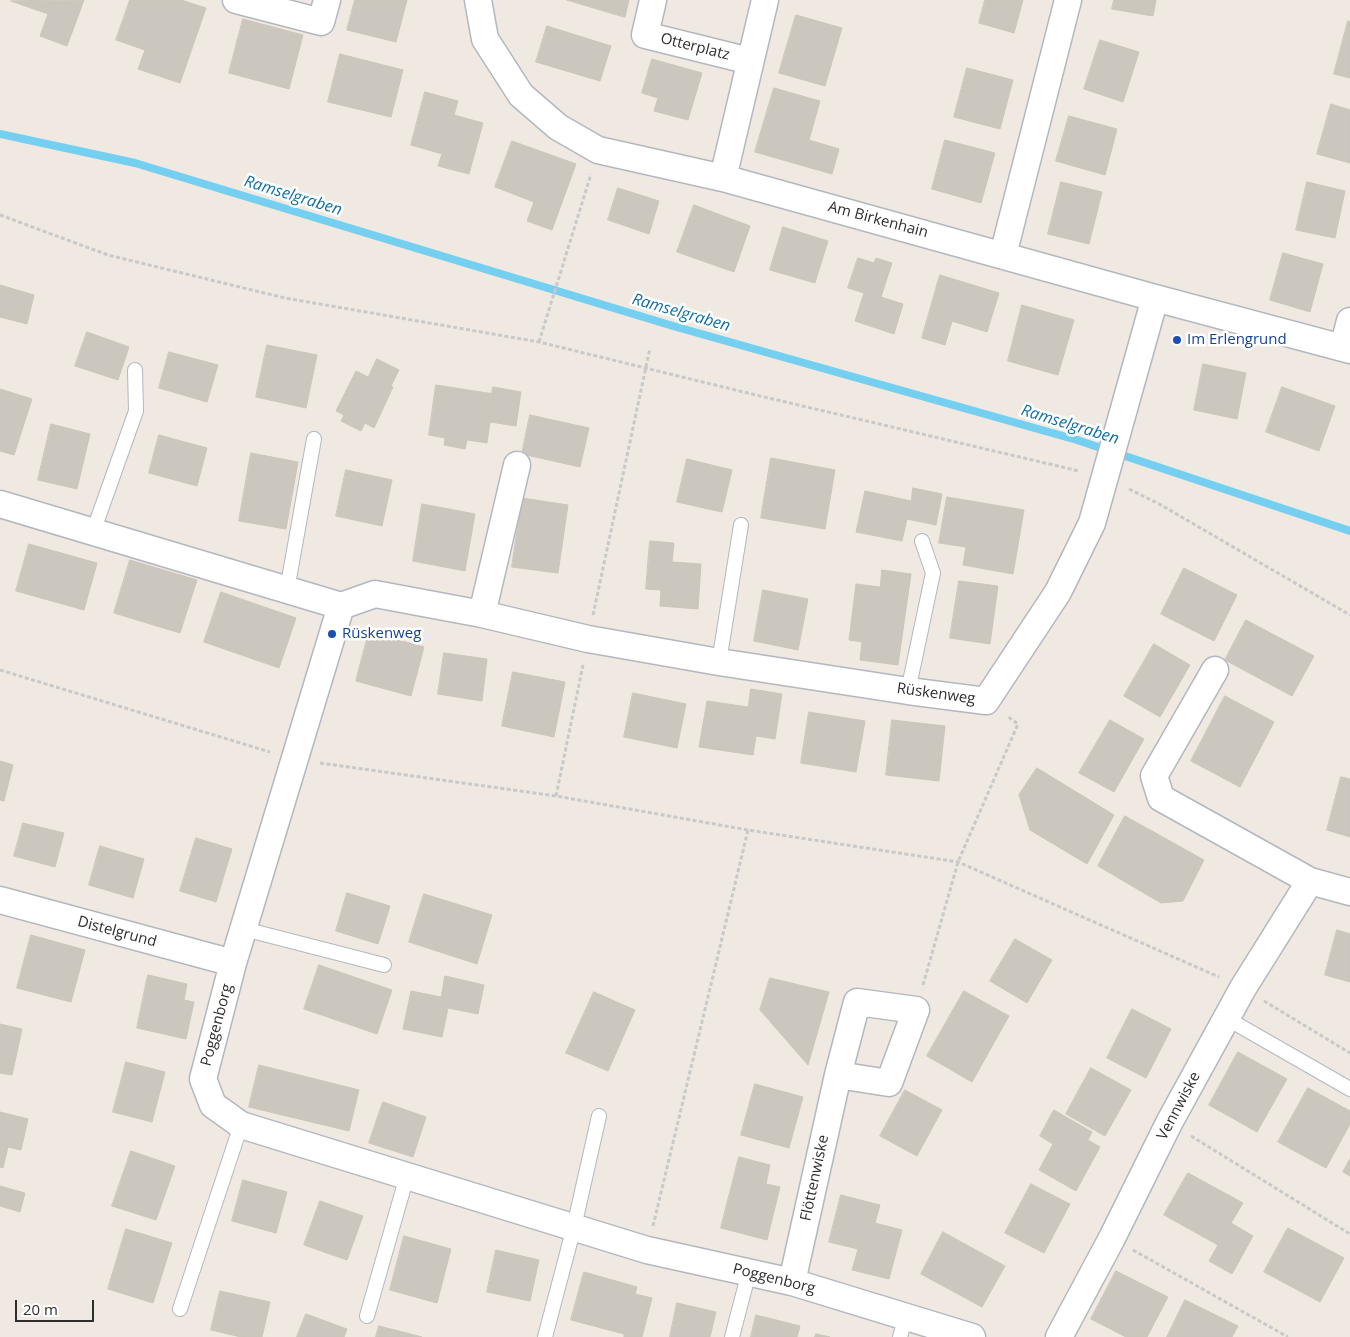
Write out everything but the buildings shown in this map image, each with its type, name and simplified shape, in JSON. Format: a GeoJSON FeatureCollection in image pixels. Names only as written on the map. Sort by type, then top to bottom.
{"type":"FeatureCollection","features":[{"type":"Feature","properties":{"kind":"street"},"geometry":{"type":"LineString","coordinates":[[236,0],[321,22],[327,0]]}},
{"type":"Feature","properties":{"kind":"street","name":"Am Birkenhain"},"geometry":{"type":"LineString","coordinates":[[478,0],[485,39],[521,95],[558,127],[598,150],[723,178],[1347,349]]}},
{"type":"Feature","properties":{"kind":"street","name":"Otterplatz"},"geometry":{"type":"LineString","coordinates":[[654,0],[645,35],[750,60]]}},
{"type":"Feature","properties":{"kind":"street","name":"Otterplatz"},"geometry":{"type":"LineString","coordinates":[[723,178],[765,0]]}},
{"type":"Feature","properties":{"kind":"street"},"geometry":{"type":"LineString","coordinates":[[1003,255],[1068,0]]}},
{"type":"Feature","properties":{"kind":"street","name":"Rüskenweg"},"geometry":{"type":"LineString","coordinates":[[341,606],[375,594],[482,614],[588,640],[908,691],[986,701],[1058,592],[1092,523],[1156,298]]}},
{"type":"Feature","properties":{"kind":"street"},"geometry":{"type":"LineString","coordinates":[[1347,349],[1350,321]]}},
{"type":"Feature","properties":{"kind":"street"},"geometry":{"type":"LineString","coordinates":[[482,614],[517,465]]}},
{"type":"Feature","properties":{"kind":"street"},"geometry":{"type":"LineString","coordinates":[[0,504],[341,606]]}},
{"type":"Feature","properties":{"kind":"street","name":"Poggenborg"},"geometry":{"type":"LineString","coordinates":[[341,606],[233,963],[203,1079],[213,1105],[241,1124],[647,1250],[792,1282],[903,1327],[972,1337]]}},
{"type":"Feature","properties":{"kind":"street"},"geometry":{"type":"LineString","coordinates":[[1215,670],[1154,776],[1161,798],[1310,881],[1350,892]]}},
{"type":"Feature","properties":{"kind":"street","name":"Vennwiske"},"geometry":{"type":"LineString","coordinates":[[1059,1337],[1112,1238],[1169,1123],[1226,1018],[1310,881]]}},
{"type":"Feature","properties":{"kind":"street","name":"Distelgrund"},"geometry":{"type":"LineString","coordinates":[[0,900],[233,963]]}},
{"type":"Feature","properties":{"kind":"street","name":"Flöttenwiske"},"geometry":{"type":"LineString","coordinates":[[792,1282],[838,1075],[858,1002],[916,1010]]}},
{"type":"Feature","properties":{"kind":"street"},"geometry":{"type":"LineString","coordinates":[[838,1075],[889,1083],[916,1010]]}},
{"type":"Feature","properties":{"kind":"lane"},"geometry":{"type":"LineString","coordinates":[[93,532],[136,411],[135,370]]}},
{"type":"Feature","properties":{"kind":"lane"},"geometry":{"type":"LineString","coordinates":[[287,590],[314,439]]}},
{"type":"Feature","properties":{"kind":"lane"},"geometry":{"type":"LineString","coordinates":[[719,662],[742,525]]}},
{"type":"Feature","properties":{"kind":"lane"},"geometry":{"type":"LineString","coordinates":[[908,691],[933,573],[922,541]]}},
{"type":"Feature","properties":{"kind":"lane"},"geometry":{"type":"LineString","coordinates":[[244,929],[384,965]]}},
{"type":"Feature","properties":{"kind":"lane"},"geometry":{"type":"LineString","coordinates":[[1226,1018],[1350,1089]]}},
{"type":"Feature","properties":{"kind":"lane"},"geometry":{"type":"LineString","coordinates":[[545,1337],[574,1227],[599,1116]]}},
{"type":"Feature","properties":{"kind":"lane"},"geometry":{"type":"LineString","coordinates":[[180,1309],[241,1124]]}},
{"type":"Feature","properties":{"kind":"lane"},"geometry":{"type":"LineString","coordinates":[[367,1316],[407,1176]]}},
{"type":"Feature","properties":{"kind":"lane"},"geometry":{"type":"LineString","coordinates":[[732,1337],[749,1272]]}},
{"type":"Feature","properties":{"kind":"path"},"geometry":{"type":"LineString","coordinates":[[540,342],[598,150]]}},
{"type":"Feature","properties":{"kind":"path"},"geometry":{"type":"LineString","coordinates":[[0,215],[108,255],[285,298],[540,342],[645,368],[1106,473],[1350,615]]}},
{"type":"Feature","properties":{"kind":"path"},"geometry":{"type":"LineString","coordinates":[[556,796],[650,348]]}},
{"type":"Feature","properties":{"kind":"path"},"geometry":{"type":"LineString","coordinates":[[0,670],[295,760],[556,796],[748,830],[958,862],[1243,988],[1350,1053]]}},
{"type":"Feature","properties":{"kind":"path"},"geometry":{"type":"LineString","coordinates":[[916,1010],[958,862],[1018,724],[986,701]]}},
{"type":"Feature","properties":{"kind":"path"},"geometry":{"type":"LineString","coordinates":[[647,1250],[748,830]]}},
{"type":"Feature","properties":{"kind":"path"},"geometry":{"type":"LineString","coordinates":[[1169,1123],[1350,1234]]}},
{"type":"Feature","properties":{"kind":"path"},"geometry":{"type":"LineString","coordinates":[[1112,1238],[1288,1337]]}},
{"type":"Feature","properties":{"kind":"waterway","name":"Ramselgraben"},"geometry":{"type":"LineString","coordinates":[[0,134],[135,163],[673,326],[1077,440],[1350,531]]}},
{"type":"Feature","properties":{"kind":"place","name":"Im Erlengrund"},"geometry":{"type":"Point","coordinates":[1177,340]}},
{"type":"Feature","properties":{"kind":"place","name":"Rüskenweg"},"geometry":{"type":"Point","coordinates":[332,634]}}]}
